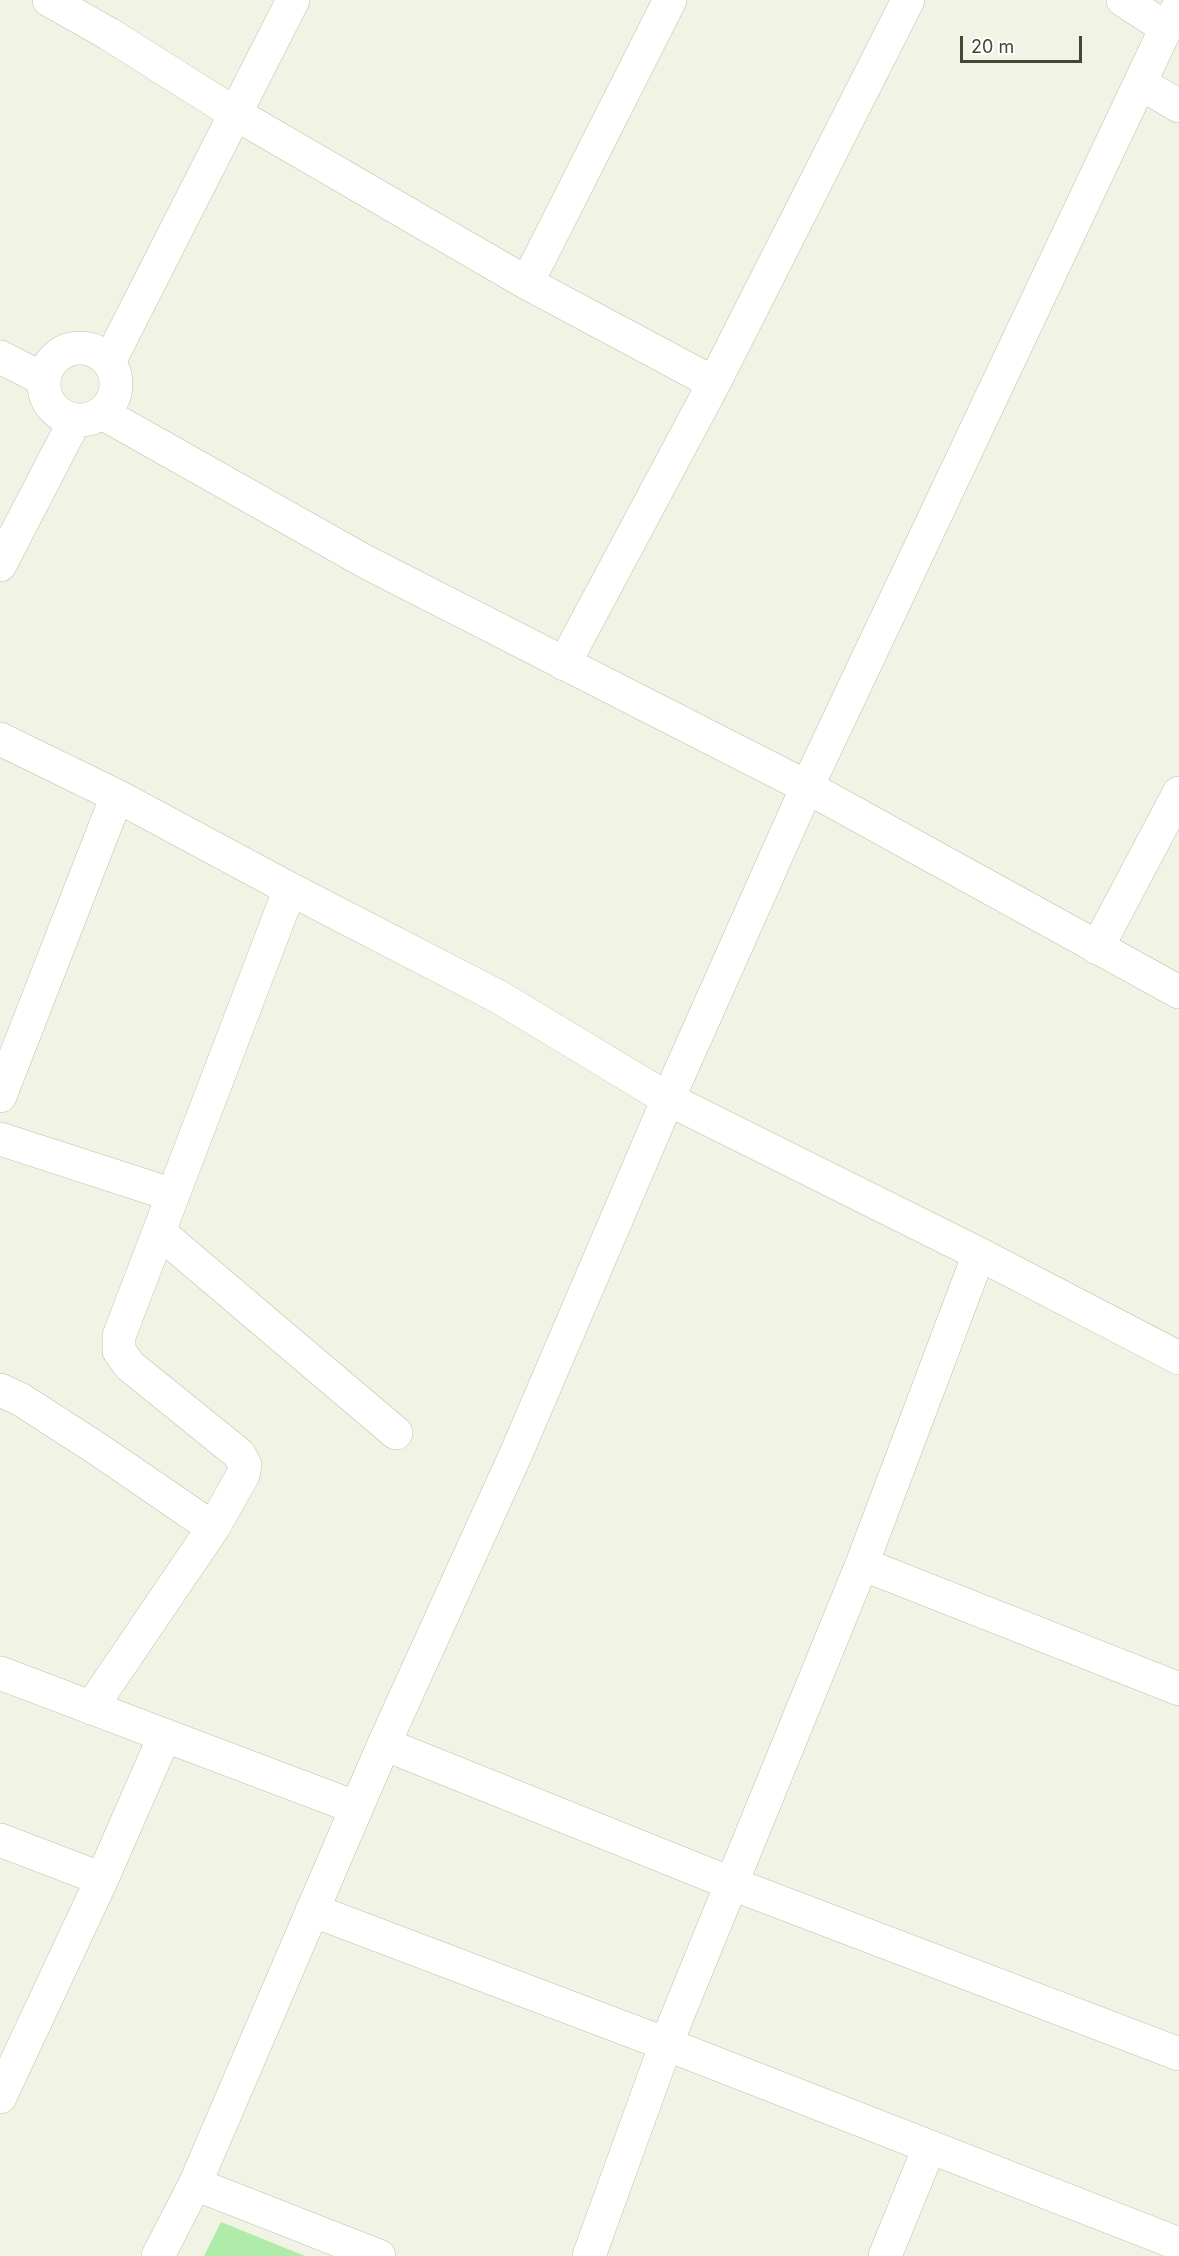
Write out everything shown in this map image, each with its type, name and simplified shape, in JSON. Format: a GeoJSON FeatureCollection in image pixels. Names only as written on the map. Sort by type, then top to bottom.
{"type":"FeatureCollection","features":[{"type":"Feature","properties":{"kind":"street"},"geometry":{"type":"LineString","coordinates":[[49,0],[109,34],[234,113],[527,283],[714,383]]}},
{"type":"Feature","properties":{"kind":"street"},"geometry":{"type":"LineString","coordinates":[[109,362],[293,0]]}},
{"type":"Feature","properties":{"kind":"street"},"geometry":{"type":"LineString","coordinates":[[527,283],[670,0]]}},
{"type":"Feature","properties":{"kind":"street"},"geometry":{"type":"LineString","coordinates":[[564,664],[714,383],[908,0]]}},
{"type":"Feature","properties":{"kind":"street"},"geometry":{"type":"LineString","coordinates":[[158,2256],[195,2184],[384,1744],[515,1456],[668,1099],[807,787],[1172,17],[1123,0]]}},
{"type":"Feature","properties":{"kind":"street"},"geometry":{"type":"LineString","coordinates":[[1140,82],[1179,106]]}},
{"type":"Feature","properties":{"kind":"street"},"geometry":{"type":"LineString","coordinates":[[0,565],[88,417],[112,403],[116,389],[116,375],[109,362],[98,352],[85,347],[71,348],[57,355],[48,365],[44,379],[44,393],[51,406],[61,416],[88,417],[564,664],[807,787],[1179,992]]}},
{"type":"Feature","properties":{"kind":"street"},"geometry":{"type":"LineString","coordinates":[[0,357],[44,379]]}},
{"type":"Feature","properties":{"kind":"street"},"geometry":{"type":"LineString","coordinates":[[0,739],[117,796],[499,997],[668,1099],[980,1254],[1179,1358]]}},
{"type":"Feature","properties":{"kind":"street"},"geometry":{"type":"LineString","coordinates":[[1097,948],[1179,793]]}},
{"type":"Feature","properties":{"kind":"street"},"geometry":{"type":"LineString","coordinates":[[0,1096],[117,796]]}},
{"type":"Feature","properties":{"kind":"street"},"geometry":{"type":"LineString","coordinates":[[91,1708],[213,1528],[243,1476],[245,1465],[239,1454],[130,1366],[119,1351],[119,1336],[290,889]]}},
{"type":"Feature","properties":{"kind":"street"},"geometry":{"type":"LineString","coordinates":[[0,1139],[173,1195]]}},
{"type":"Feature","properties":{"kind":"street"},"geometry":{"type":"LineString","coordinates":[[159,1232],[396,1433]]}},
{"type":"Feature","properties":{"kind":"street"},"geometry":{"type":"LineString","coordinates":[[589,2256],[666,2043],[862,1564],[980,1254]]}},
{"type":"Feature","properties":{"kind":"street"},"geometry":{"type":"LineString","coordinates":[[0,1390],[20,1399],[96,1448],[213,1528]]}},
{"type":"Feature","properties":{"kind":"street"},"geometry":{"type":"LineString","coordinates":[[862,1564],[1179,1689]]}},
{"type":"Feature","properties":{"kind":"street"},"geometry":{"type":"LineString","coordinates":[[0,1673],[357,1808]]}},
{"type":"Feature","properties":{"kind":"street"},"geometry":{"type":"LineString","coordinates":[[0,2097],[8,2063],[102,1879],[165,1735]]}},
{"type":"Feature","properties":{"kind":"street"},"geometry":{"type":"LineString","coordinates":[[384,1744],[730,1883],[1179,2054]]}},
{"type":"Feature","properties":{"kind":"street"},"geometry":{"type":"LineString","coordinates":[[0,1840],[102,1879]]}},
{"type":"Feature","properties":{"kind":"street"},"geometry":{"type":"LineString","coordinates":[[312,1910],[666,2043],[929,2148],[1179,2244]]}},
{"type":"Feature","properties":{"kind":"street"},"geometry":{"type":"LineString","coordinates":[[885,2256],[929,2148]]}},
{"type":"Feature","properties":{"kind":"street"},"geometry":{"type":"LineString","coordinates":[[195,2184],[379,2256]]}},
{"type":"Feature","properties":{"kind":"green space"},"geometry":{"type":"Polygon","coordinates":[[[221,2222],[305,2256],[204,2256],[221,2222]]]}}]}
